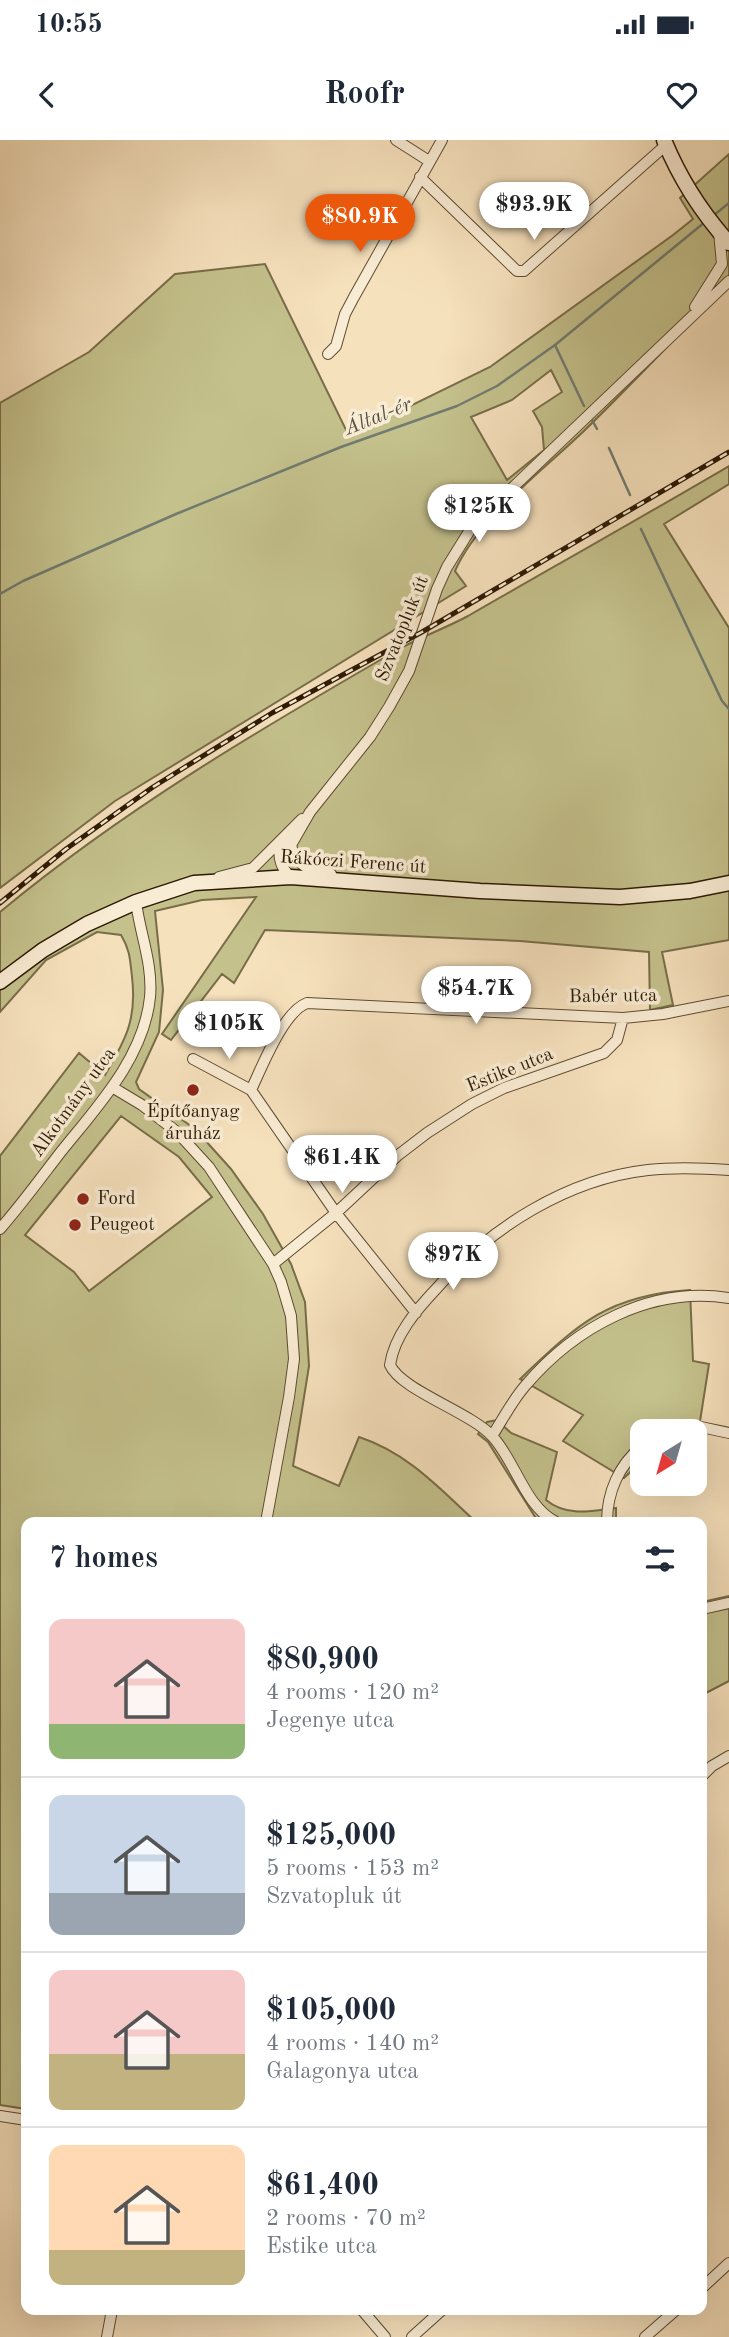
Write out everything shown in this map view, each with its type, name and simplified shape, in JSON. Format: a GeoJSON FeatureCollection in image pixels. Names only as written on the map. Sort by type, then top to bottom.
{"type":"FeatureCollection","features":[{"type":"Feature","properties":{"kind":"main road"},"geometry":{"type":"LineString","coordinates":[[665,143],[681,177],[716,228]]}},
{"type":"Feature","properties":{"kind":"main road","name":"Rákóczi Ferenc út"},"geometry":{"type":"LineString","coordinates":[[0,982],[70,933],[136,902],[194,883],[287,874],[386,884],[620,897],[690,891],[729,883]]}},
{"type":"Feature","properties":{"kind":"street"},"geometry":{"type":"LineString","coordinates":[[396,140],[429,161]]}},
{"type":"Feature","properties":{"kind":"street"},"geometry":{"type":"LineString","coordinates":[[328,354],[336,346],[345,314],[354,297],[442,140]]}},
{"type":"Feature","properties":{"kind":"street"},"geometry":{"type":"LineString","coordinates":[[420,177],[517,271],[524,271],[665,143]]}},
{"type":"Feature","properties":{"kind":"street","name":"Szvatopluk út"},"geometry":{"type":"LineString","coordinates":[[688,320],[722,264],[716,228]]}},
{"type":"Feature","properties":{"kind":"street","name":"Szvatopluk út"},"geometry":{"type":"LineString","coordinates":[[287,874],[291,845],[310,812],[370,737],[399,690],[409,671],[447,566],[470,530],[729,281]]}},
{"type":"Feature","properties":{"kind":"street","name":"Szvatopluk út"},"geometry":{"type":"LineString","coordinates":[[194,883],[253,868],[310,812]]}},
{"type":"Feature","properties":{"kind":"street"},"geometry":{"type":"LineString","coordinates":[[287,874],[279,848],[288,832]]}},
{"type":"Feature","properties":{"kind":"street"},"geometry":{"type":"LineString","coordinates":[[291,845],[294,859],[303,866],[320,872],[386,884]]}},
{"type":"Feature","properties":{"kind":"street","name":"Alkotmány utca"},"geometry":{"type":"LineString","coordinates":[[0,1229],[112,1087],[138,1039],[149,1002],[148,963],[136,902]]}},
{"type":"Feature","properties":{"kind":"street","name":"Babér utca"},"geometry":{"type":"LineString","coordinates":[[251,1090],[287,1021],[298,1008],[307,1003],[623,1018],[663,1014],[729,1001]]}},
{"type":"Feature","properties":{"kind":"street","name":"Estike utca"},"geometry":{"type":"LineString","coordinates":[[273,1264],[336,1213],[397,1156],[461,1110],[504,1088],[610,1050],[620,1035],[623,1018]]}},
{"type":"Feature","properties":{"kind":"street"},"geometry":{"type":"LineString","coordinates":[[193,1059],[251,1090],[336,1213],[415,1313]]}},
{"type":"Feature","properties":{"kind":"street"},"geometry":{"type":"LineString","coordinates":[[112,1087],[142,1105],[177,1132],[209,1167],[273,1264],[284,1290],[292,1316],[294,1359],[267,1517]]}},
{"type":"Feature","properties":{"kind":"street"},"geometry":{"type":"LineString","coordinates":[[548,1517],[541,1512],[492,1436],[440,1401],[397,1377],[390,1365],[391,1358],[415,1313],[446,1278],[483,1243],[529,1212],[602,1180],[648,1170],[729,1170]]}},
{"type":"Feature","properties":{"kind":"street"},"geometry":{"type":"LineString","coordinates":[[492,1436],[523,1388],[537,1373],[567,1345],[597,1324],[631,1308],[664,1299],[706,1295],[729,1298]]}},
{"type":"Feature","properties":{"kind":"street"},"geometry":{"type":"LineString","coordinates":[[707,1428],[729,1433]]}},
{"type":"Feature","properties":{"kind":"street"},"geometry":{"type":"LineString","coordinates":[[607,1517],[608,1501],[618,1474],[630,1458]]}},
{"type":"Feature","properties":{"kind":"street"},"geometry":{"type":"LineString","coordinates":[[707,1608],[729,1604]]}},
{"type":"Feature","properties":{"kind":"street"},"geometry":{"type":"LineString","coordinates":[[707,1771],[729,1756]]}},
{"type":"Feature","properties":{"kind":"street"},"geometry":{"type":"LineString","coordinates":[[0,2116],[21,2119]]}},
{"type":"Feature","properties":{"kind":"street"},"geometry":{"type":"LineString","coordinates":[[707,2283],[729,2263]]}},
{"type":"Feature","properties":{"kind":"street"},"geometry":{"type":"LineString","coordinates":[[107,2337],[110,2315]]}},
{"type":"Feature","properties":{"kind":"street"},"geometry":{"type":"LineString","coordinates":[[366,2315],[385,2337]]}},
{"type":"Feature","properties":{"kind":"street"},"geometry":{"type":"LineString","coordinates":[[412,2337],[436,2315]]}},
{"type":"Feature","properties":{"kind":"street"},"geometry":{"type":"LineString","coordinates":[[645,2337],[670,2315]]}},
{"type":"Feature","properties":{"kind":"shaded area"},"geometry":{"type":"Polygon","coordinates":[[[729,154],[729,283],[604,411],[514,495],[479,532],[455,571],[466,586],[115,801],[0,888],[0,403],[89,352],[175,274],[265,264],[349,436],[490,367],[693,219],[680,198],[729,154]],[[551,370],[512,400],[471,417],[507,480],[544,450],[542,427],[533,411],[562,392],[551,370]]]}},
{"type":"Feature","properties":{"kind":"shaded area"},"geometry":{"type":"Polygon","coordinates":[[[729,466],[729,484],[664,524],[729,628],[729,940],[662,952],[673,1005],[650,1010],[649,952],[520,941],[265,930],[234,983],[222,974],[171,1040],[162,1034],[256,897],[202,900],[155,911],[163,990],[159,1032],[136,1082],[139,1089],[195,1129],[231,1169],[263,1214],[291,1264],[305,1302],[309,1366],[293,1466],[339,1486],[359,1437],[408,1462],[471,1517],[21,1517],[21,2108],[0,2105],[0,1156],[79,1053],[105,1075],[128,1028],[133,992],[129,955],[121,935],[97,932],[46,960],[0,1012],[0,912],[95,839],[195,771],[401,648],[468,616],[729,466]],[[121,1116],[25,1235],[74,1272],[89,1291],[212,1197],[179,1157],[121,1116]]]}},
{"type":"Feature","properties":{"kind":"shaded area"},"geometry":{"type":"Polygon","coordinates":[[[690,1290],[693,1361],[709,1364],[700,1419],[630,1419],[630,1472],[624,1478],[563,1441],[583,1415],[520,1379],[559,1343],[595,1316],[636,1298],[690,1290]]]}},
{"type":"Feature","properties":{"kind":"shaded area"},"geometry":{"type":"Polygon","coordinates":[[[497,1420],[511,1433],[557,1452],[546,1500],[571,1511],[616,1508],[616,1517],[535,1517],[488,1442],[478,1434],[487,1422],[497,1420]]]}},
{"type":"Feature","properties":{"kind":"shaded area"},"geometry":{"type":"Polygon","coordinates":[[[729,1596],[729,1681],[707,1692],[707,1601],[729,1596]]]}},
{"type":"Feature","properties":{"kind":"waterway","name":"Által-ér"},"geometry":{"type":"LineString","coordinates":[[713,216],[729,203]]}},
{"type":"Feature","properties":{"kind":"waterway","name":"Által-ér"},"geometry":{"type":"LineString","coordinates":[[0,594],[23,581],[176,514],[341,447],[457,406],[497,386],[555,345],[705,222]]}},
{"type":"Feature","properties":{"kind":"waterway"},"geometry":{"type":"LineString","coordinates":[[555,345],[584,406]]}},
{"type":"Feature","properties":{"kind":"waterway"},"geometry":{"type":"LineString","coordinates":[[591,418],[597,429]]}},
{"type":"Feature","properties":{"kind":"waterway"},"geometry":{"type":"LineString","coordinates":[[609,448],[630,495]]}},
{"type":"Feature","properties":{"kind":"waterway"},"geometry":{"type":"LineString","coordinates":[[641,529],[722,701],[729,709]]}},
{"type":"Feature","properties":{"kind":"railway"},"geometry":{"type":"LineString","coordinates":[[0,903],[66,849],[153,787],[272,713],[422,632],[729,452]]}},
{"type":"Feature","properties":{"kind":"place","name":"Építőanyag áruház"},"geometry":{"type":"Point","coordinates":[193,1090]}},
{"type":"Feature","properties":{"kind":"place","name":"Ford"},"geometry":{"type":"Point","coordinates":[83,1199]}},
{"type":"Feature","properties":{"kind":"place","name":"Peugeot"},"geometry":{"type":"Point","coordinates":[75,1225]}}]}
